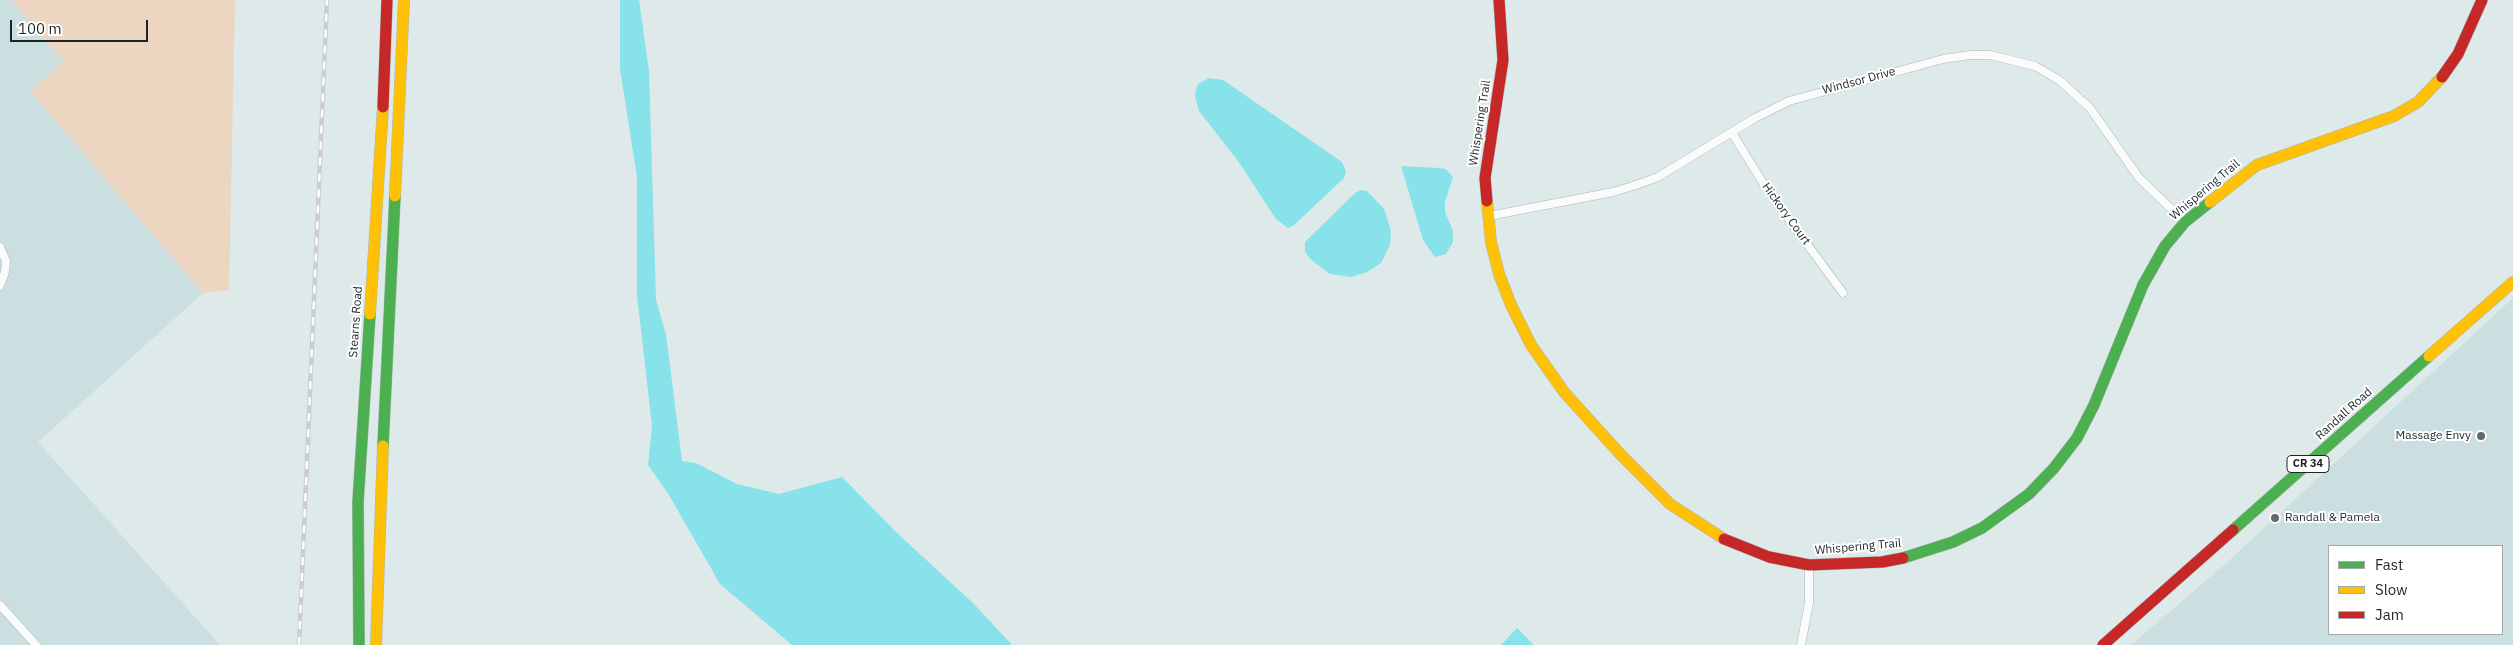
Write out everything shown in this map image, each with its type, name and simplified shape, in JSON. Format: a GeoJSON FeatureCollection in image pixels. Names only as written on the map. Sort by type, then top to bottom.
{"type":"FeatureCollection","features":[{"type":"Feature","properties":{"kind":"main road","name":"Stearns Road"},"geometry":{"type":"LineString","coordinates":[[359,645],[358,502],[388,0]]}},
{"type":"Feature","properties":{"kind":"main road"},"geometry":{"type":"LineString","coordinates":[[376,645],[378,550],[404,0]]}},
{"type":"Feature","properties":{"kind":"main road","name":"Whispering Trail"},"geometry":{"type":"LineString","coordinates":[[1500,0],[1503,60],[1485,178],[1491,242],[1499,274],[1511,305],[1531,345],[1564,392],[1621,456],[1670,504],[1714,534],[1769,557],[1809,565],[1882,562],[1911,556],[1953,542],[1982,528],[2032,492],[2054,468],[2077,438],[2094,405],[2143,285],[2165,246],[2185,222],[2256,165],[2394,116],[2418,102],[2440,80],[2458,54],[2482,0]]}},
{"type":"Feature","properties":{"kind":"main road","name":"Randall Road"},"geometry":{"type":"LineString","coordinates":[[2103,645],[2513,282]]}},
{"type":"Feature","properties":{"kind":"street","name":"Windsor Drive"},"geometry":{"type":"LineString","coordinates":[[1489,216],[1613,192],[1633,186],[1658,177],[1755,118],[1789,101],[1943,59],[1970,55],[2009,59],[2035,66],[2075,92],[2090,108],[2138,178],[2185,222]]}},
{"type":"Feature","properties":{"kind":"street","name":"Hickory Court"},"geometry":{"type":"LineString","coordinates":[[1732,133],[1768,191],[1844,293]]}},
{"type":"Feature","properties":{"kind":"street"},"geometry":{"type":"LineString","coordinates":[[0,247],[6,265],[0,284]]}},
{"type":"Feature","properties":{"kind":"street"},"geometry":{"type":"LineString","coordinates":[[1801,645],[1809,603],[1809,565]]}},
{"type":"Feature","properties":{"kind":"street"},"geometry":{"type":"LineString","coordinates":[[0,605],[36,645]]}},
{"type":"Feature","properties":{"kind":"shaded area"},"geometry":{"type":"Polygon","coordinates":[[[0,0],[11,0],[64,61],[30,91],[203,293],[38,442],[220,645],[0,645],[0,0]]]}},
{"type":"Feature","properties":{"kind":"shaded area"},"geometry":{"type":"Polygon","coordinates":[[[11,0],[235,0],[229,290],[203,293],[30,91],[64,61],[11,0]]]}},
{"type":"Feature","properties":{"kind":"shaded area"},"geometry":{"type":"Polygon","coordinates":[[[2513,298],[2513,645],[2131,645],[2223,566],[2513,298]]]}},
{"type":"Feature","properties":{"kind":"water"},"geometry":{"type":"Polygon","coordinates":[[[620,0],[639,0],[649,71],[656,300],[666,334],[682,461],[696,463],[737,484],[779,494],[842,477],[897,533],[973,603],[1012,645],[792,645],[720,584],[669,495],[648,465],[652,426],[637,295],[637,177],[620,69],[620,0]]]}},
{"type":"Feature","properties":{"kind":"water"},"geometry":{"type":"Polygon","coordinates":[[[1209,78],[1223,80],[1342,162],[1346,171],[1344,178],[1294,225],[1288,228],[1276,219],[1238,161],[1199,111],[1195,96],[1196,89],[1198,84],[1209,78]]]}},
{"type":"Feature","properties":{"kind":"water"},"geometry":{"type":"Polygon","coordinates":[[[1401,166],[1446,169],[1453,177],[1445,202],[1445,212],[1453,231],[1453,242],[1446,254],[1435,257],[1423,240],[1401,166]]]}},
{"type":"Feature","properties":{"kind":"water"},"geometry":{"type":"Polygon","coordinates":[[[1361,190],[1367,191],[1384,209],[1391,231],[1390,245],[1381,263],[1367,272],[1351,277],[1330,274],[1310,259],[1305,251],[1305,242],[1355,193],[1361,190]]]}},
{"type":"Feature","properties":{"kind":"water"},"geometry":{"type":"Polygon","coordinates":[[[1517,628],[1534,645],[1501,645],[1517,628]]]}},
{"type":"Feature","properties":{"kind":"railway"},"geometry":{"type":"LineString","coordinates":[[299,645],[327,0]]}},
{"type":"Feature","properties":{"kind":"traffic: fast"},"geometry":{"type":"LineString","coordinates":[[383,446],[395,196]]}},
{"type":"Feature","properties":{"kind":"traffic: fast"},"geometry":{"type":"LineString","coordinates":[[1903,558],[1953,542],[1982,528],[2029,494],[2054,468],[2077,438],[2094,405],[2143,285],[2165,246],[2185,222],[2210,202]]}},
{"type":"Feature","properties":{"kind":"traffic: fast"},"geometry":{"type":"LineString","coordinates":[[359,645],[358,502],[370,314]]}},
{"type":"Feature","properties":{"kind":"traffic: fast"},"geometry":{"type":"LineString","coordinates":[[2233,530],[2429,356]]}},
{"type":"Feature","properties":{"kind":"traffic: slow"},"geometry":{"type":"LineString","coordinates":[[395,196],[404,0]]}},
{"type":"Feature","properties":{"kind":"traffic: slow"},"geometry":{"type":"LineString","coordinates":[[2210,202],[2257,165],[2394,116],[2418,102],[2442,77]]}},
{"type":"Feature","properties":{"kind":"traffic: slow"},"geometry":{"type":"LineString","coordinates":[[370,314],[383,107]]}},
{"type":"Feature","properties":{"kind":"traffic: slow"},"geometry":{"type":"LineString","coordinates":[[1487,201],[1491,242],[1499,274],[1511,305],[1531,345],[1564,392],[1621,455],[1670,504],[1724,539]]}},
{"type":"Feature","properties":{"kind":"traffic: slow"},"geometry":{"type":"LineString","coordinates":[[2429,356],[2513,282]]}},
{"type":"Feature","properties":{"kind":"traffic: slow"},"geometry":{"type":"LineString","coordinates":[[376,645],[383,446]]}},
{"type":"Feature","properties":{"kind":"traffic: jam"},"geometry":{"type":"LineString","coordinates":[[383,107],[387,0]]}},
{"type":"Feature","properties":{"kind":"traffic: jam"},"geometry":{"type":"LineString","coordinates":[[1487,201],[1485,178],[1503,60],[1499,0]]}},
{"type":"Feature","properties":{"kind":"traffic: jam"},"geometry":{"type":"LineString","coordinates":[[2442,77],[2458,54],[2482,0]]}},
{"type":"Feature","properties":{"kind":"traffic: jam"},"geometry":{"type":"LineString","coordinates":[[2103,645],[2233,530]]}},
{"type":"Feature","properties":{"kind":"traffic: jam"},"geometry":{"type":"LineString","coordinates":[[1724,539],[1769,557],[1809,565],[1882,562],[1903,558]]}},
{"type":"Feature","properties":{"kind":"place","name":"Massage Envy"},"geometry":{"type":"Point","coordinates":[2481,436]}},
{"type":"Feature","properties":{"kind":"place","name":"Randall & Pamela"},"geometry":{"type":"Point","coordinates":[2275,518]}}]}
